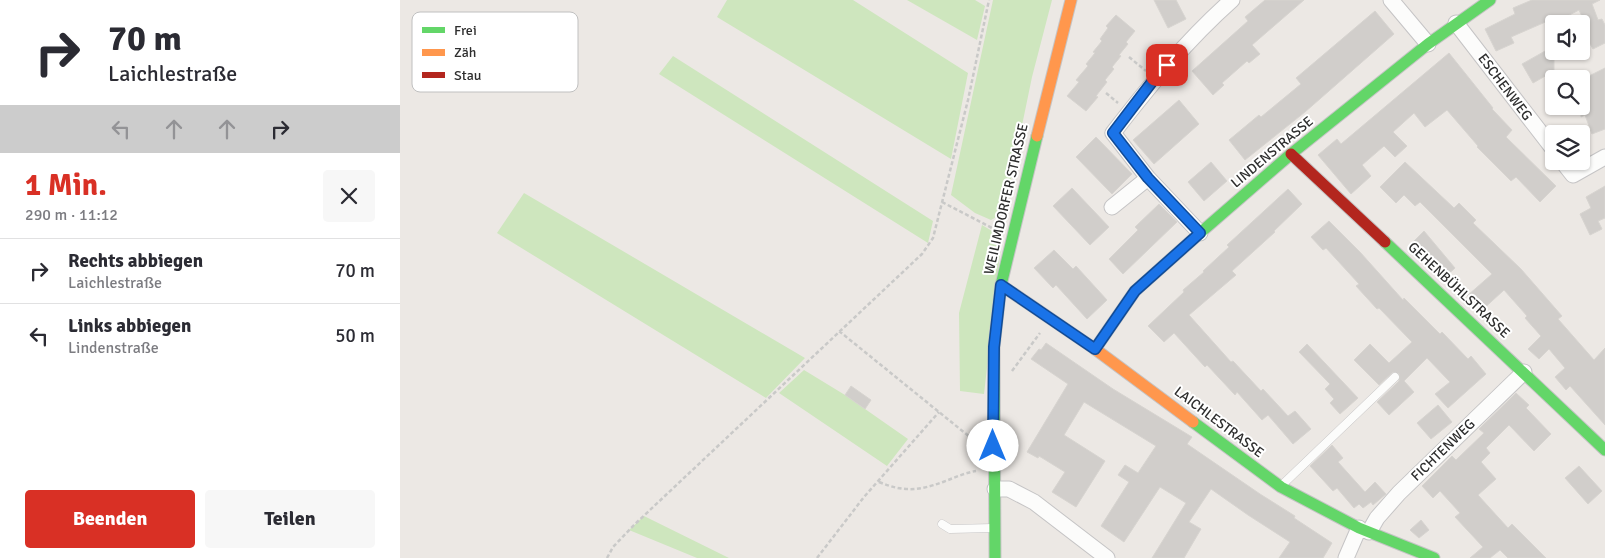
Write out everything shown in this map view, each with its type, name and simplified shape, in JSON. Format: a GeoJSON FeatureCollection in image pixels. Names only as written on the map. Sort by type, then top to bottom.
{"type":"FeatureCollection","features":[{"type":"Feature","properties":{"kind":"street","name":"WEILIMDORFER STRASSE"},"geometry":{"type":"LineString","coordinates":[[995,558],[994,347],[1001,285],[1071,0]]}},
{"type":"Feature","properties":{"kind":"street"},"geometry":{"type":"LineString","coordinates":[[1200,233],[1148,178],[1113,133],[1155,78],[1205,24],[1232,0]]}},
{"type":"Feature","properties":{"kind":"street"},"geometry":{"type":"LineString","coordinates":[[1391,0],[1428,44]]}},
{"type":"Feature","properties":{"kind":"street","name":"LINDENSTRASSE"},"geometry":{"type":"LineString","coordinates":[[1095,349],[1135,291],[1200,233],[1291,154],[1428,44],[1490,0]]}},
{"type":"Feature","properties":{"kind":"street","name":"ESCHENWEG"},"geometry":{"type":"LineString","coordinates":[[1456,23],[1545,138]]}},
{"type":"Feature","properties":{"kind":"street","name":"GEHENBÜHLSTRASSE"},"geometry":{"type":"LineString","coordinates":[[1291,154],[1605,450]]}},
{"type":"Feature","properties":{"kind":"street"},"geometry":{"type":"LineString","coordinates":[[1590,165],[1605,157]]}},
{"type":"Feature","properties":{"kind":"street"},"geometry":{"type":"LineString","coordinates":[[1569,170],[1573,175],[1582,170]]}},
{"type":"Feature","properties":{"kind":"street"},"geometry":{"type":"LineString","coordinates":[[1112,207],[1148,178]]}},
{"type":"Feature","properties":{"kind":"street","name":"LAICHLESTRASSE"},"geometry":{"type":"LineString","coordinates":[[1001,285],[1095,349],[1281,487],[1364,530],[1434,558]]}},
{"type":"Feature","properties":{"kind":"street","name":"FICHTENWEG"},"geometry":{"type":"LineString","coordinates":[[1346,558],[1364,530],[1398,493],[1524,372]]}},
{"type":"Feature","properties":{"kind":"street"},"geometry":{"type":"LineString","coordinates":[[995,489],[1009,489],[1034,502],[1107,558]]}},
{"type":"Feature","properties":{"kind":"lane"},"geometry":{"type":"LineString","coordinates":[[1281,487],[1395,377]]}},
{"type":"Feature","properties":{"kind":"lane"},"geometry":{"type":"LineString","coordinates":[[942,524],[950,529],[995,528]]}},
{"type":"Feature","properties":{"kind":"path"},"geometry":{"type":"LineString","coordinates":[[607,558],[613,547],[634,525],[922,254],[929,245],[933,238],[968,100],[989,0]]}},
{"type":"Feature","properties":{"kind":"path"},"geometry":{"type":"LineString","coordinates":[[1129,57],[1155,78]]}},
{"type":"Feature","properties":{"kind":"path"},"geometry":{"type":"LineString","coordinates":[[942,202],[1011,239]]}},
{"type":"Feature","properties":{"kind":"path"},"geometry":{"type":"LineString","coordinates":[[1010,374],[1051,318]]}},
{"type":"Feature","properties":{"kind":"path"},"geometry":{"type":"LineString","coordinates":[[839,331],[982,446],[993,446]]}},
{"type":"Feature","properties":{"kind":"path"},"geometry":{"type":"LineString","coordinates":[[817,558],[864,497],[939,412]]}},
{"type":"Feature","properties":{"kind":"path"},"geometry":{"type":"LineString","coordinates":[[879,482],[896,489],[918,489],[943,482],[967,472],[995,468]]}},
{"type":"Feature","properties":{"kind":"green space"},"geometry":{"type":"Polygon","coordinates":[[[727,0],[853,0],[968,73],[951,159],[717,17],[727,0]]]}},
{"type":"Feature","properties":{"kind":"green space"},"geometry":{"type":"Polygon","coordinates":[[[907,0],[975,0],[985,6],[977,40],[907,0]]]}},
{"type":"Feature","properties":{"kind":"green space"},"geometry":{"type":"Polygon","coordinates":[[[993,0],[1052,0],[1032,77],[1006,203],[1000,215],[991,220],[975,213],[951,195],[993,0]]]}},
{"type":"Feature","properties":{"kind":"green space"},"geometry":{"type":"Polygon","coordinates":[[[673,56],[933,221],[928,243],[659,74],[673,56]]]}},
{"type":"Feature","properties":{"kind":"green space"},"geometry":{"type":"Polygon","coordinates":[[[524,193],[805,358],[766,398],[497,233],[524,193]]]}},
{"type":"Feature","properties":{"kind":"green space"},"geometry":{"type":"Polygon","coordinates":[[[982,225],[1002,237],[984,394],[960,391],[959,313],[982,225]]]}},
{"type":"Feature","properties":{"kind":"green space"},"geometry":{"type":"Polygon","coordinates":[[[804,370],[845,395],[908,439],[887,466],[779,393],[804,370]]]}},
{"type":"Feature","properties":{"kind":"green space"},"geometry":{"type":"Polygon","coordinates":[[[644,516],[729,558],[697,558],[629,530],[644,516]]]}},
{"type":"Feature","properties":{"kind":"building"},"geometry":{"type":"Polygon","coordinates":[[[1154,0],[1176,0],[1186,19],[1168,28],[1154,0]]]}},
{"type":"Feature","properties":{"kind":"building"},"geometry":{"type":"Polygon","coordinates":[[[1265,0],[1304,0],[1252,45],[1260,54],[1249,63],[1247,61],[1222,83],[1224,85],[1213,95],[1192,71],[1248,21],[1245,17],[1265,0]]]}},
{"type":"Feature","properties":{"kind":"building"},"geometry":{"type":"Polygon","coordinates":[[[1532,0],[1600,0],[1592,4],[1598,20],[1602,19],[1605,25],[1605,43],[1593,49],[1590,44],[1590,15],[1581,15],[1579,10],[1569,15],[1545,15],[1545,22],[1511,37],[1514,43],[1496,51],[1485,29],[1515,14],[1513,8],[1532,0]]]}},
{"type":"Feature","properties":{"kind":"building"},"geometry":{"type":"Polygon","coordinates":[[[1375,11],[1394,34],[1305,112],[1245,160],[1229,140],[1301,84],[1296,78],[1375,11]]]}},
{"type":"Feature","properties":{"kind":"building"},"geometry":{"type":"Polygon","coordinates":[[[1116,15],[1135,31],[1126,42],[1128,44],[1112,67],[1114,69],[1105,80],[1107,82],[1096,96],[1098,97],[1086,111],[1067,96],[1079,82],[1076,80],[1088,66],[1086,64],[1095,53],[1093,52],[1102,41],[1100,39],[1108,28],[1106,26],[1116,15]]]}},
{"type":"Feature","properties":{"kind":"building"},"geometry":{"type":"Polygon","coordinates":[[[1545,51],[1545,60],[1554,60],[1554,70],[1545,70],[1545,76],[1533,83],[1522,64],[1545,51]]]}},
{"type":"Feature","properties":{"kind":"building"},"geometry":{"type":"Polygon","coordinates":[[[1449,53],[1492,109],[1512,130],[1506,137],[1556,186],[1540,202],[1516,177],[1511,181],[1477,147],[1447,110],[1425,127],[1414,113],[1393,132],[1407,146],[1395,157],[1384,146],[1362,165],[1371,176],[1351,194],[1318,155],[1337,139],[1341,144],[1449,53]]]}},
{"type":"Feature","properties":{"kind":"building"},"geometry":{"type":"Polygon","coordinates":[[[1605,68],[1605,129],[1592,134],[1585,115],[1590,115],[1590,76],[1605,68]]]}},
{"type":"Feature","properties":{"kind":"building"},"geometry":{"type":"Polygon","coordinates":[[[1179,100],[1199,124],[1154,164],[1133,140],[1179,100]]]}},
{"type":"Feature","properties":{"kind":"building"},"geometry":{"type":"Polygon","coordinates":[[[1096,137],[1132,174],[1112,194],[1076,157],[1096,137]]]}},
{"type":"Feature","properties":{"kind":"building"},"geometry":{"type":"Polygon","coordinates":[[[1211,162],[1227,181],[1204,201],[1188,182],[1211,162]]]}},
{"type":"Feature","properties":{"kind":"building"},"geometry":{"type":"Polygon","coordinates":[[[1405,162],[1454,208],[1459,203],[1476,220],[1473,223],[1521,269],[1562,316],[1558,319],[1594,360],[1605,348],[1605,425],[1570,386],[1566,390],[1555,377],[1565,368],[1549,349],[1539,359],[1528,349],[1541,336],[1525,318],[1527,316],[1504,290],[1480,312],[1467,296],[1492,274],[1420,202],[1415,206],[1404,195],[1396,203],[1380,187],[1405,162]]]}},
{"type":"Feature","properties":{"kind":"building"},"geometry":{"type":"Polygon","coordinates":[[[1605,186],[1605,218],[1598,221],[1602,229],[1590,235],[1580,214],[1591,208],[1586,197],[1605,186]]]}},
{"type":"Feature","properties":{"kind":"building"},"geometry":{"type":"Polygon","coordinates":[[[1072,188],[1109,227],[1090,245],[1053,206],[1072,188]]]}},
{"type":"Feature","properties":{"kind":"building"},"geometry":{"type":"Polygon","coordinates":[[[1288,189],[1302,204],[1275,232],[1232,271],[1236,275],[1189,315],[1231,362],[1233,361],[1261,391],[1263,389],[1288,416],[1295,411],[1311,429],[1293,444],[1268,415],[1262,420],[1237,392],[1235,395],[1207,365],[1205,367],[1174,333],[1164,342],[1148,326],[1229,247],[1227,245],[1288,189]]]}},
{"type":"Feature","properties":{"kind":"building"},"geometry":{"type":"Polygon","coordinates":[[[1159,204],[1177,222],[1123,274],[1109,259],[1138,230],[1135,227],[1159,204]]]}},
{"type":"Feature","properties":{"kind":"building"},"geometry":{"type":"Polygon","coordinates":[[[1329,221],[1403,300],[1404,298],[1440,334],[1442,332],[1468,359],[1471,356],[1486,374],[1448,408],[1435,394],[1450,382],[1427,358],[1404,381],[1414,392],[1389,415],[1377,402],[1399,381],[1399,374],[1393,372],[1379,385],[1354,360],[1370,344],[1389,363],[1412,342],[1379,308],[1377,309],[1356,286],[1359,284],[1326,248],[1323,250],[1311,237],[1329,221]]]}},
{"type":"Feature","properties":{"kind":"building"},"geometry":{"type":"Polygon","coordinates":[[[1424,231],[1455,268],[1444,278],[1435,267],[1437,266],[1413,242],[1424,231]]]}},
{"type":"Feature","properties":{"kind":"building"},"geometry":{"type":"Polygon","coordinates":[[[1054,250],[1073,269],[1076,266],[1107,300],[1087,319],[1056,285],[1053,288],[1034,268],[1054,250]]]}},
{"type":"Feature","properties":{"kind":"building"},"geometry":{"type":"Polygon","coordinates":[[[1046,343],[1113,389],[1192,437],[1187,444],[1332,543],[1323,558],[1279,558],[1290,542],[1211,489],[1189,522],[1201,529],[1184,558],[1152,558],[1186,503],[1160,487],[1124,542],[1101,526],[1129,482],[1118,475],[1125,465],[1138,473],[1156,446],[1084,402],[1064,435],[1105,461],[1076,507],[1052,492],[1065,472],[1039,456],[1038,458],[1027,452],[1068,384],[1031,359],[1046,343]]]}},
{"type":"Feature","properties":{"kind":"building"},"geometry":{"type":"Polygon","coordinates":[[[1307,344],[1358,398],[1340,414],[1330,403],[1334,399],[1325,389],[1330,384],[1299,352],[1307,344]]]}},
{"type":"Feature","properties":{"kind":"building"},"geometry":{"type":"Polygon","coordinates":[[[851,386],[871,400],[865,409],[845,395],[851,386]]]}},
{"type":"Feature","properties":{"kind":"building"},"geometry":{"type":"Polygon","coordinates":[[[1516,393],[1529,405],[1526,408],[1551,434],[1534,451],[1509,425],[1486,448],[1490,453],[1481,462],[1496,479],[1478,495],[1508,528],[1512,524],[1546,558],[1508,558],[1500,550],[1490,558],[1470,558],[1483,547],[1455,517],[1460,513],[1440,491],[1433,498],[1422,486],[1452,456],[1456,460],[1484,433],[1479,429],[1516,393]]]}},
{"type":"Feature","properties":{"kind":"building"},"geometry":{"type":"Polygon","coordinates":[[[1438,405],[1452,422],[1431,439],[1417,423],[1438,405]]]}},
{"type":"Feature","properties":{"kind":"building"},"geometry":{"type":"Polygon","coordinates":[[[1332,445],[1343,458],[1338,462],[1365,492],[1375,482],[1386,494],[1373,505],[1371,502],[1363,508],[1359,504],[1354,508],[1337,488],[1333,491],[1310,466],[1332,445]]]}},
{"type":"Feature","properties":{"kind":"building"},"geometry":{"type":"Polygon","coordinates":[[[1579,466],[1602,491],[1588,504],[1565,478],[1579,466]]]}},
{"type":"Feature","properties":{"kind":"building"},"geometry":{"type":"Polygon","coordinates":[[[1421,520],[1429,530],[1419,538],[1410,530],[1421,520]]]}},
{"type":"Feature","properties":{"kind":"traffic: fast"},"geometry":{"type":"LineString","coordinates":[[1095,349],[1135,291],[1200,233],[1291,154],[1428,44],[1490,0]]}},
{"type":"Feature","properties":{"kind":"traffic: fast"},"geometry":{"type":"LineString","coordinates":[[995,558],[994,347],[1001,285],[1037,136]]}},
{"type":"Feature","properties":{"kind":"traffic: fast"},"geometry":{"type":"LineString","coordinates":[[1385,242],[1605,450]]}},
{"type":"Feature","properties":{"kind":"traffic: fast"},"geometry":{"type":"LineString","coordinates":[[1193,422],[1281,487],[1359,528],[1434,558]]}},
{"type":"Feature","properties":{"kind":"traffic: slow"},"geometry":{"type":"LineString","coordinates":[[1037,136],[1071,0]]}},
{"type":"Feature","properties":{"kind":"traffic: slow"},"geometry":{"type":"LineString","coordinates":[[1001,285],[1095,349],[1193,422]]}},
{"type":"Feature","properties":{"kind":"traffic: jam"},"geometry":{"type":"LineString","coordinates":[[1291,154],[1385,242]]}},
{"type":"Feature","properties":{"kind":"route"},"geometry":{"type":"LineString","coordinates":[[993,446],[994,347],[1001,285],[1095,349],[1135,291],[1200,233],[1148,178],[1113,133],[1167,65]]}}]}
